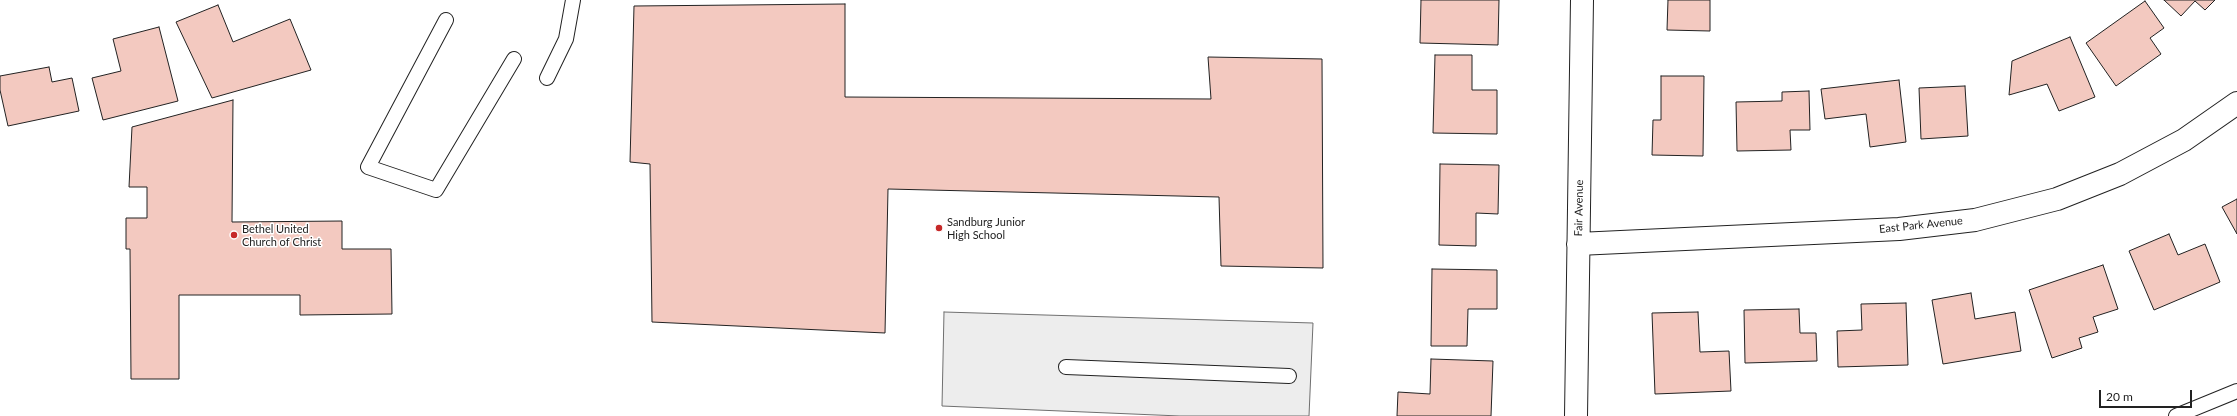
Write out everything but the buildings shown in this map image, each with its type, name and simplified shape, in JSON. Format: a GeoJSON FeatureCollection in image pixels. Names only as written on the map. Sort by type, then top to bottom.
{"type":"FeatureCollection","features":[{"type":"Feature","properties":{"kind":"street","name":"Fair Avenue"},"geometry":{"type":"LineString","coordinates":[[1576,416],[1582,0]]}},
{"type":"Feature","properties":{"kind":"street","name":"East Park Avenue"},"geometry":{"type":"LineString","coordinates":[[1578,244],[1899,229],[1975,220],[2057,199],[2120,174],[2184,140],[2237,103]]}},
{"type":"Feature","properties":{"kind":"lane"},"geometry":{"type":"LineString","coordinates":[[547,78],[566,39],[573,0]]}},
{"type":"Feature","properties":{"kind":"lane"},"geometry":{"type":"LineString","coordinates":[[446,20],[368,167],[436,190],[514,59]]}},
{"type":"Feature","properties":{"kind":"lane"},"geometry":{"type":"LineString","coordinates":[[1066,367],[1289,376]]}},
{"type":"Feature","properties":{"kind":"lane"},"geometry":{"type":"LineString","coordinates":[[2176,416],[2237,391]]}},
{"type":"Feature","properties":{"kind":"shaded area"},"geometry":{"type":"Polygon","coordinates":[[[944,312],[1313,323],[1309,416],[1180,416],[942,406],[944,312]]]}},
{"type":"Feature","properties":{"kind":"place","name":"Sandburg Junior High School"},"geometry":{"type":"Point","coordinates":[939,228]}},
{"type":"Feature","properties":{"kind":"place","name":"Bethel United Church of Christ"},"geometry":{"type":"Point","coordinates":[234,235]}}]}
